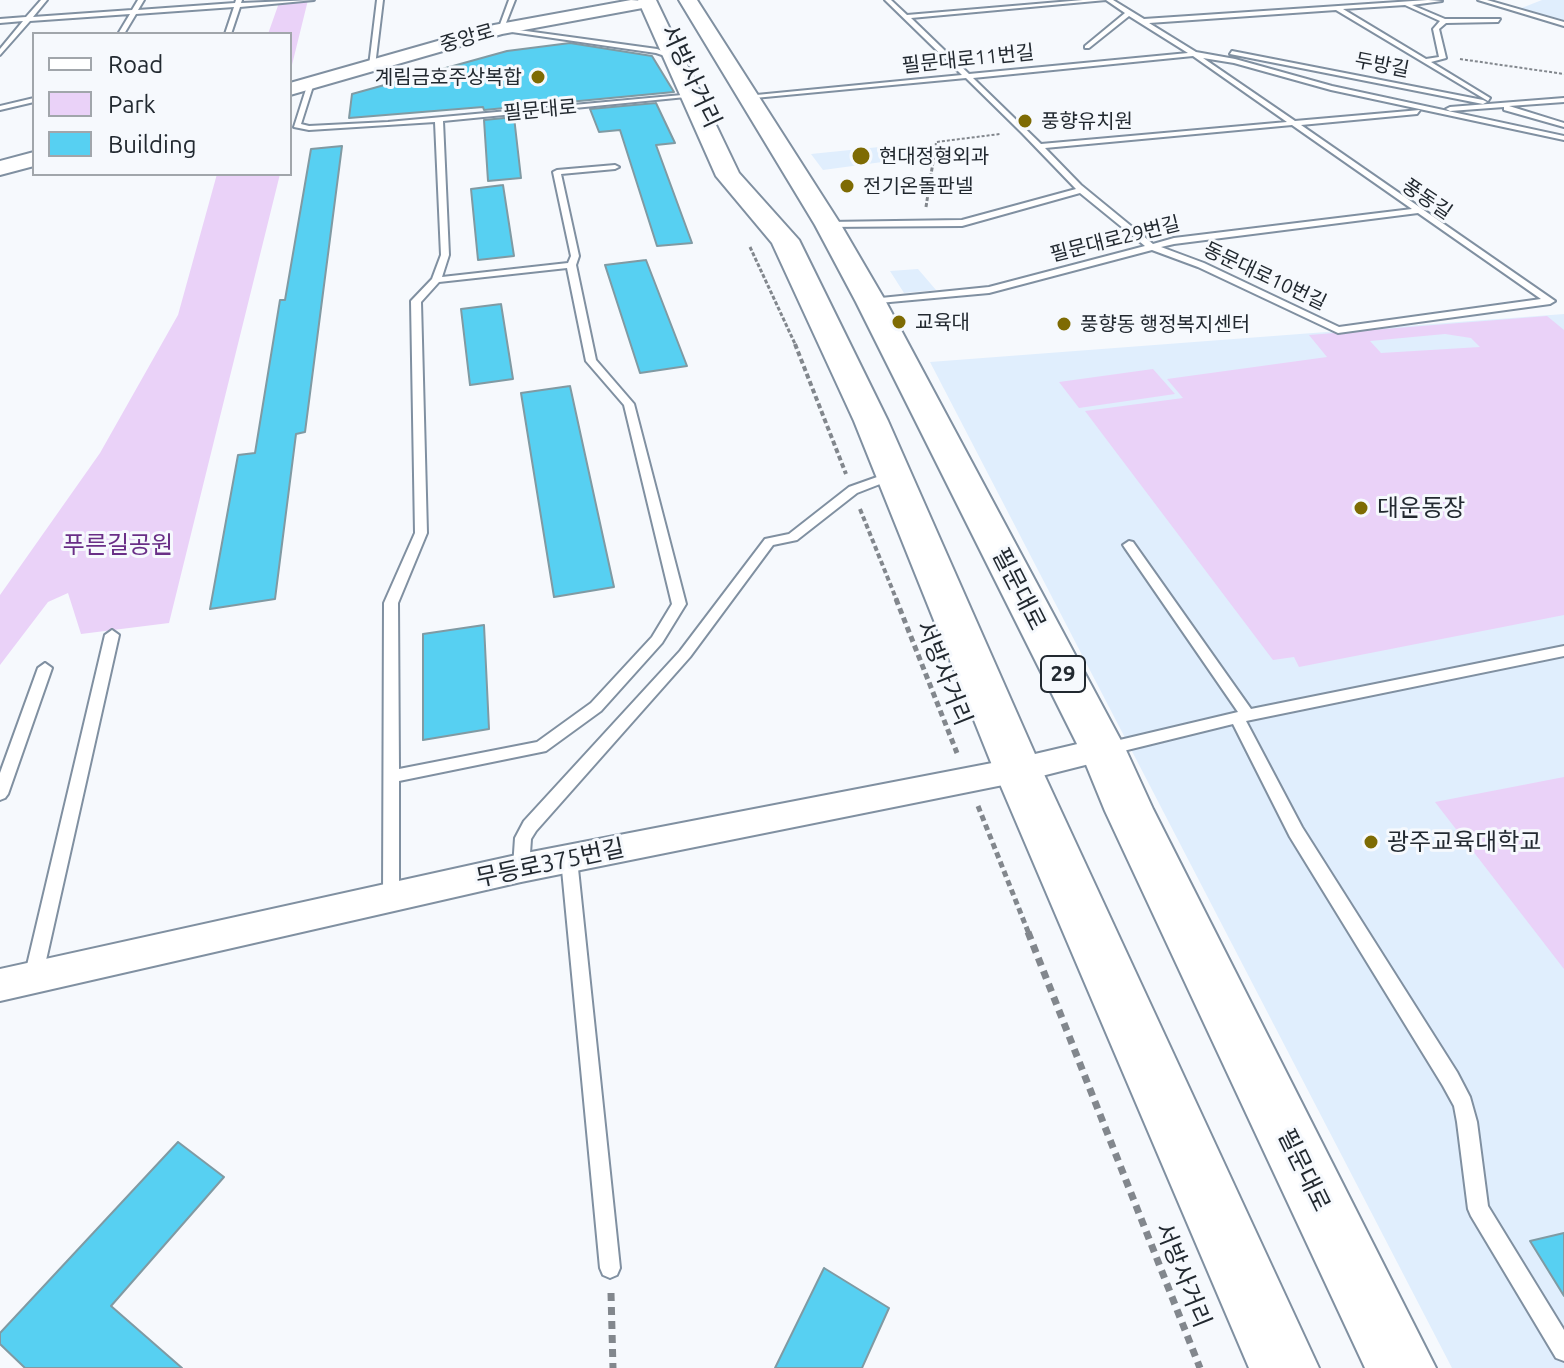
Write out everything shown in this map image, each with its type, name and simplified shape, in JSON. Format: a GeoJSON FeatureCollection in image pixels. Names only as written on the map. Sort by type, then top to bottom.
{"type":"FeatureCollection","features":[{"type":"Feature","properties":{"kind":"main road","name":"중앙로"},"geometry":{"type":"LineString","coordinates":[[292,88],[500,29],[662,0]]}},
{"type":"Feature","properties":{"kind":"main road"},"geometry":{"type":"LineString","coordinates":[[662,0],[674,57],[733,185],[785,240],[894,475],[1018,770],[1284,1368]]}},
{"type":"Feature","properties":{"kind":"main road","name":"필문대로"},"geometry":{"type":"LineString","coordinates":[[662,0],[746,98],[828,225],[871,302],[1103,750],[1129,811],[1401,1368]]}},
{"type":"Feature","properties":{"kind":"main road"},"geometry":{"type":"LineString","coordinates":[[0,168],[32,160]]}},
{"type":"Feature","properties":{"kind":"street","name":"무등로375번길"},"geometry":{"type":"LineString","coordinates":[[0,985],[521,868],[1018,770],[1103,750]]}},
{"type":"Feature","properties":{"kind":"lane"},"geometry":{"type":"LineString","coordinates":[[0,53],[44,0]]}},
{"type":"Feature","properties":{"kind":"lane"},"geometry":{"type":"LineString","coordinates":[[122,32],[141,0]]}},
{"type":"Feature","properties":{"kind":"lane"},"geometry":{"type":"LineString","coordinates":[[0,21],[238,2],[311,0]]}},
{"type":"Feature","properties":{"kind":"lane"},"geometry":{"type":"LineString","coordinates":[[372,66],[380,0]]}},
{"type":"Feature","properties":{"kind":"lane"},"geometry":{"type":"LineString","coordinates":[[512,0],[500,29],[625,46],[674,57]]}},
{"type":"Feature","properties":{"kind":"lane","name":"동문대로10번길"},"geometry":{"type":"LineString","coordinates":[[888,0],[1025,131],[1081,190],[1150,246],[1201,265],[1338,330],[1550,301]]}},
{"type":"Feature","properties":{"kind":"lane"},"geometry":{"type":"LineString","coordinates":[[906,17],[1103,0]]}},
{"type":"Feature","properties":{"kind":"lane","name":"풍동길"},"geometry":{"type":"LineString","coordinates":[[1109,0],[1194,54],[1550,301]]}},
{"type":"Feature","properties":{"kind":"lane"},"geometry":{"type":"LineString","coordinates":[[1323,0],[1498,106]]}},
{"type":"Feature","properties":{"kind":"lane"},"geometry":{"type":"LineString","coordinates":[[1481,0],[1564,24]]}},
{"type":"Feature","properties":{"kind":"lane"},"geometry":{"type":"LineString","coordinates":[[1501,0],[1523,13]]}},
{"type":"Feature","properties":{"kind":"lane"},"geometry":{"type":"LineString","coordinates":[[1145,21],[1439,1]]}},
{"type":"Feature","properties":{"kind":"lane"},"geometry":{"type":"LineString","coordinates":[[229,32],[238,2]]}},
{"type":"Feature","properties":{"kind":"lane"},"geometry":{"type":"LineString","coordinates":[[1404,3],[1444,21],[1498,20]]}},
{"type":"Feature","properties":{"kind":"lane"},"geometry":{"type":"LineString","coordinates":[[1087,47],[1130,12]]}},
{"type":"Feature","properties":{"kind":"lane"},"geometry":{"type":"LineString","coordinates":[[1427,61],[1443,58],[1436,29],[1444,21]]}},
{"type":"Feature","properties":{"kind":"lane","name":"두방길"},"geometry":{"type":"LineString","coordinates":[[1194,54],[1203,48],[1242,54],[1498,106],[1564,125]]}},
{"type":"Feature","properties":{"kind":"lane"},"geometry":{"type":"LineString","coordinates":[[1194,54],[1433,111],[1564,138]]}},
{"type":"Feature","properties":{"kind":"lane","name":"필문대로11번길"},"geometry":{"type":"LineString","coordinates":[[746,98],[1194,54]]}},
{"type":"Feature","properties":{"kind":"lane","name":"필문대로"},"geometry":{"type":"LineString","coordinates":[[311,83],[297,125],[309,128],[388,124],[693,96]]}},
{"type":"Feature","properties":{"kind":"lane"},"geometry":{"type":"LineString","coordinates":[[0,108],[32,100]]}},
{"type":"Feature","properties":{"kind":"lane"},"geometry":{"type":"LineString","coordinates":[[1039,146],[1564,100]]}},
{"type":"Feature","properties":{"kind":"lane"},"geometry":{"type":"LineString","coordinates":[[391,898],[391,603],[421,533],[416,301],[436,280],[445,255],[439,119]]}},
{"type":"Feature","properties":{"kind":"lane"},"geometry":{"type":"LineString","coordinates":[[391,776],[541,747],[596,707],[657,640],[679,604],[629,404],[591,361],[571,265],[575,256],[557,172],[615,167]]}},
{"type":"Feature","properties":{"kind":"lane"},"geometry":{"type":"LineString","coordinates":[[828,225],[962,223],[1081,190]]}},
{"type":"Feature","properties":{"kind":"lane","name":"필문대로29번길"},"geometry":{"type":"LineString","coordinates":[[871,302],[989,290],[1150,246],[1417,211]]}},
{"type":"Feature","properties":{"kind":"lane"},"geometry":{"type":"LineString","coordinates":[[436,280],[571,265]]}},
{"type":"Feature","properties":{"kind":"lane"},"geometry":{"type":"LineString","coordinates":[[521,868],[523,838],[530,826],[685,654],[769,542],[793,537],[853,490],[894,475]]}},
{"type":"Feature","properties":{"kind":"lane"},"geometry":{"type":"LineString","coordinates":[[1129,545],[1243,716],[1296,832],[1450,1079],[1463,1104],[1467,1122],[1478,1209],[1564,1350]]}},
{"type":"Feature","properties":{"kind":"lane"},"geometry":{"type":"LineString","coordinates":[[33,978],[112,635]]}},
{"type":"Feature","properties":{"kind":"lane"},"geometry":{"type":"LineString","coordinates":[[1103,750],[1243,716],[1564,651]]}},
{"type":"Feature","properties":{"kind":"lane"},"geometry":{"type":"LineString","coordinates":[[0,794],[45,668]]}},
{"type":"Feature","properties":{"kind":"lane"},"geometry":{"type":"LineString","coordinates":[[569,859],[610,1268]]}},
{"type":"Feature","properties":{"kind":"path"},"geometry":{"type":"LineString","coordinates":[[1443,58],[1519,65],[1564,74]]}},
{"type":"Feature","properties":{"kind":"path"},"geometry":{"type":"LineString","coordinates":[[923,225],[936,142],[1025,131]]}},
{"type":"Feature","properties":{"kind":"path","name":"서방사거리"},"geometry":{"type":"LineString","coordinates":[[747,239],[793,339],[1200,1368]]}},
{"type":"Feature","properties":{"kind":"path"},"geometry":{"type":"LineString","coordinates":[[610,1268],[613,1368]]}},
{"type":"Feature","properties":{"kind":"shaded area"},"geometry":{"type":"Polygon","coordinates":[[[1542,0],[1564,0],[1564,22],[1519,9],[1542,0]]]}},
{"type":"Feature","properties":{"kind":"shaded area","name":"현대정형외과"},"geometry":{"type":"Polygon","coordinates":[[[899,145],[912,158],[823,170],[811,154],[899,145]]]}},
{"type":"Feature","properties":{"kind":"shaded area"},"geometry":{"type":"Polygon","coordinates":[[[918,269],[936,290],[904,293],[890,271],[918,269]]]}},
{"type":"Feature","properties":{"kind":"shaded area","name":"광주교육대학교"},"geometry":{"type":"Polygon","coordinates":[[[1564,314],[1564,1368],[1452,1368],[930,362],[1564,314]]]}},
{"type":"Feature","properties":{"kind":"green space"},"geometry":{"type":"Polygon","coordinates":[[[280,0],[308,0],[292,65],[292,32],[269,32],[280,0]]]}},
{"type":"Feature","properties":{"kind":"green space","name":"푸른길공원"},"geometry":{"type":"Polygon","coordinates":[[[216,176],[280,176],[169,623],[81,634],[68,593],[48,602],[0,665],[0,595],[100,453],[178,315],[216,176]]]}},
{"type":"Feature","properties":{"kind":"green space","name":"대운동장"},"geometry":{"type":"Polygon","coordinates":[[[1547,316],[1564,330],[1564,615],[1299,667],[1294,657],[1273,660],[1085,411],[1183,398],[1167,379],[1327,357],[1309,335],[1547,316]],[[1445,334],[1370,341],[1381,353],[1480,347],[1471,338],[1445,334]]]}},
{"type":"Feature","properties":{"kind":"green space"},"geometry":{"type":"Polygon","coordinates":[[[1153,369],[1175,394],[1079,408],[1059,382],[1153,369]]]}},
{"type":"Feature","properties":{"kind":"green space"},"geometry":{"type":"Polygon","coordinates":[[[1564,777],[1564,969],[1435,802],[1564,777]]]}},
{"type":"Feature","properties":{"kind":"building","name":"계림금호주상복합"},"geometry":{"type":"Polygon","coordinates":[[[570,43],[652,56],[674,92],[484,110],[483,107],[349,118],[352,94],[507,51],[570,43]]]}},
{"type":"Feature","properties":{"kind":"building"},"geometry":{"type":"Polygon","coordinates":[[[656,103],[675,143],[656,145],[692,243],[657,246],[620,130],[599,132],[590,109],[656,103]]]}},
{"type":"Feature","properties":{"kind":"building"},"geometry":{"type":"Polygon","coordinates":[[[514,117],[521,178],[488,181],[484,120],[514,117]]]}},
{"type":"Feature","properties":{"kind":"building"},"geometry":{"type":"Polygon","coordinates":[[[342,146],[305,432],[296,434],[275,599],[210,609],[238,455],[255,453],[280,300],[285,300],[311,149],[342,146]]]}},
{"type":"Feature","properties":{"kind":"building"},"geometry":{"type":"Polygon","coordinates":[[[503,185],[514,256],[478,260],[471,189],[503,185]]]}},
{"type":"Feature","properties":{"kind":"building"},"geometry":{"type":"Polygon","coordinates":[[[646,260],[687,366],[640,373],[605,265],[646,260]]]}},
{"type":"Feature","properties":{"kind":"building"},"geometry":{"type":"Polygon","coordinates":[[[501,304],[513,379],[470,385],[461,309],[501,304]]]}},
{"type":"Feature","properties":{"kind":"building"},"geometry":{"type":"Polygon","coordinates":[[[570,386],[614,587],[554,597],[521,393],[570,386]]]}},
{"type":"Feature","properties":{"kind":"building"},"geometry":{"type":"Polygon","coordinates":[[[484,625],[489,729],[423,740],[423,634],[484,625]]]}},
{"type":"Feature","properties":{"kind":"building"},"geometry":{"type":"Polygon","coordinates":[[[178,1142],[224,1177],[111,1306],[182,1368],[25,1368],[0,1344],[0,1333],[178,1142]]]}},
{"type":"Feature","properties":{"kind":"building"},"geometry":{"type":"Polygon","coordinates":[[[1564,1233],[1564,1296],[1530,1241],[1564,1233]]]}},
{"type":"Feature","properties":{"kind":"building"},"geometry":{"type":"Polygon","coordinates":[[[824,1268],[889,1308],[862,1368],[775,1368],[824,1268]]]}},
{"type":"Feature","properties":{"kind":"place","name":"계림금호주상복합"},"geometry":{"type":"Point","coordinates":[538,77]}},
{"type":"Feature","properties":{"kind":"place","name":"풍향유치원"},"geometry":{"type":"Point","coordinates":[1025,121]}},
{"type":"Feature","properties":{"kind":"place","name":"현대정형외과"},"geometry":{"type":"Point","coordinates":[861,156]}},
{"type":"Feature","properties":{"kind":"place","name":"전기온돌판넬"},"geometry":{"type":"Point","coordinates":[847,186]}},
{"type":"Feature","properties":{"kind":"place","name":"교육대"},"geometry":{"type":"Point","coordinates":[899,322]}},
{"type":"Feature","properties":{"kind":"place","name":"풍향동 행정복지센터"},"geometry":{"type":"Point","coordinates":[1064,324]}},
{"type":"Feature","properties":{"kind":"place","name":"대운동장"},"geometry":{"type":"Point","coordinates":[1361,508]}},
{"type":"Feature","properties":{"kind":"place","name":"광주교육대학교"},"geometry":{"type":"Point","coordinates":[1371,842]}}]}
